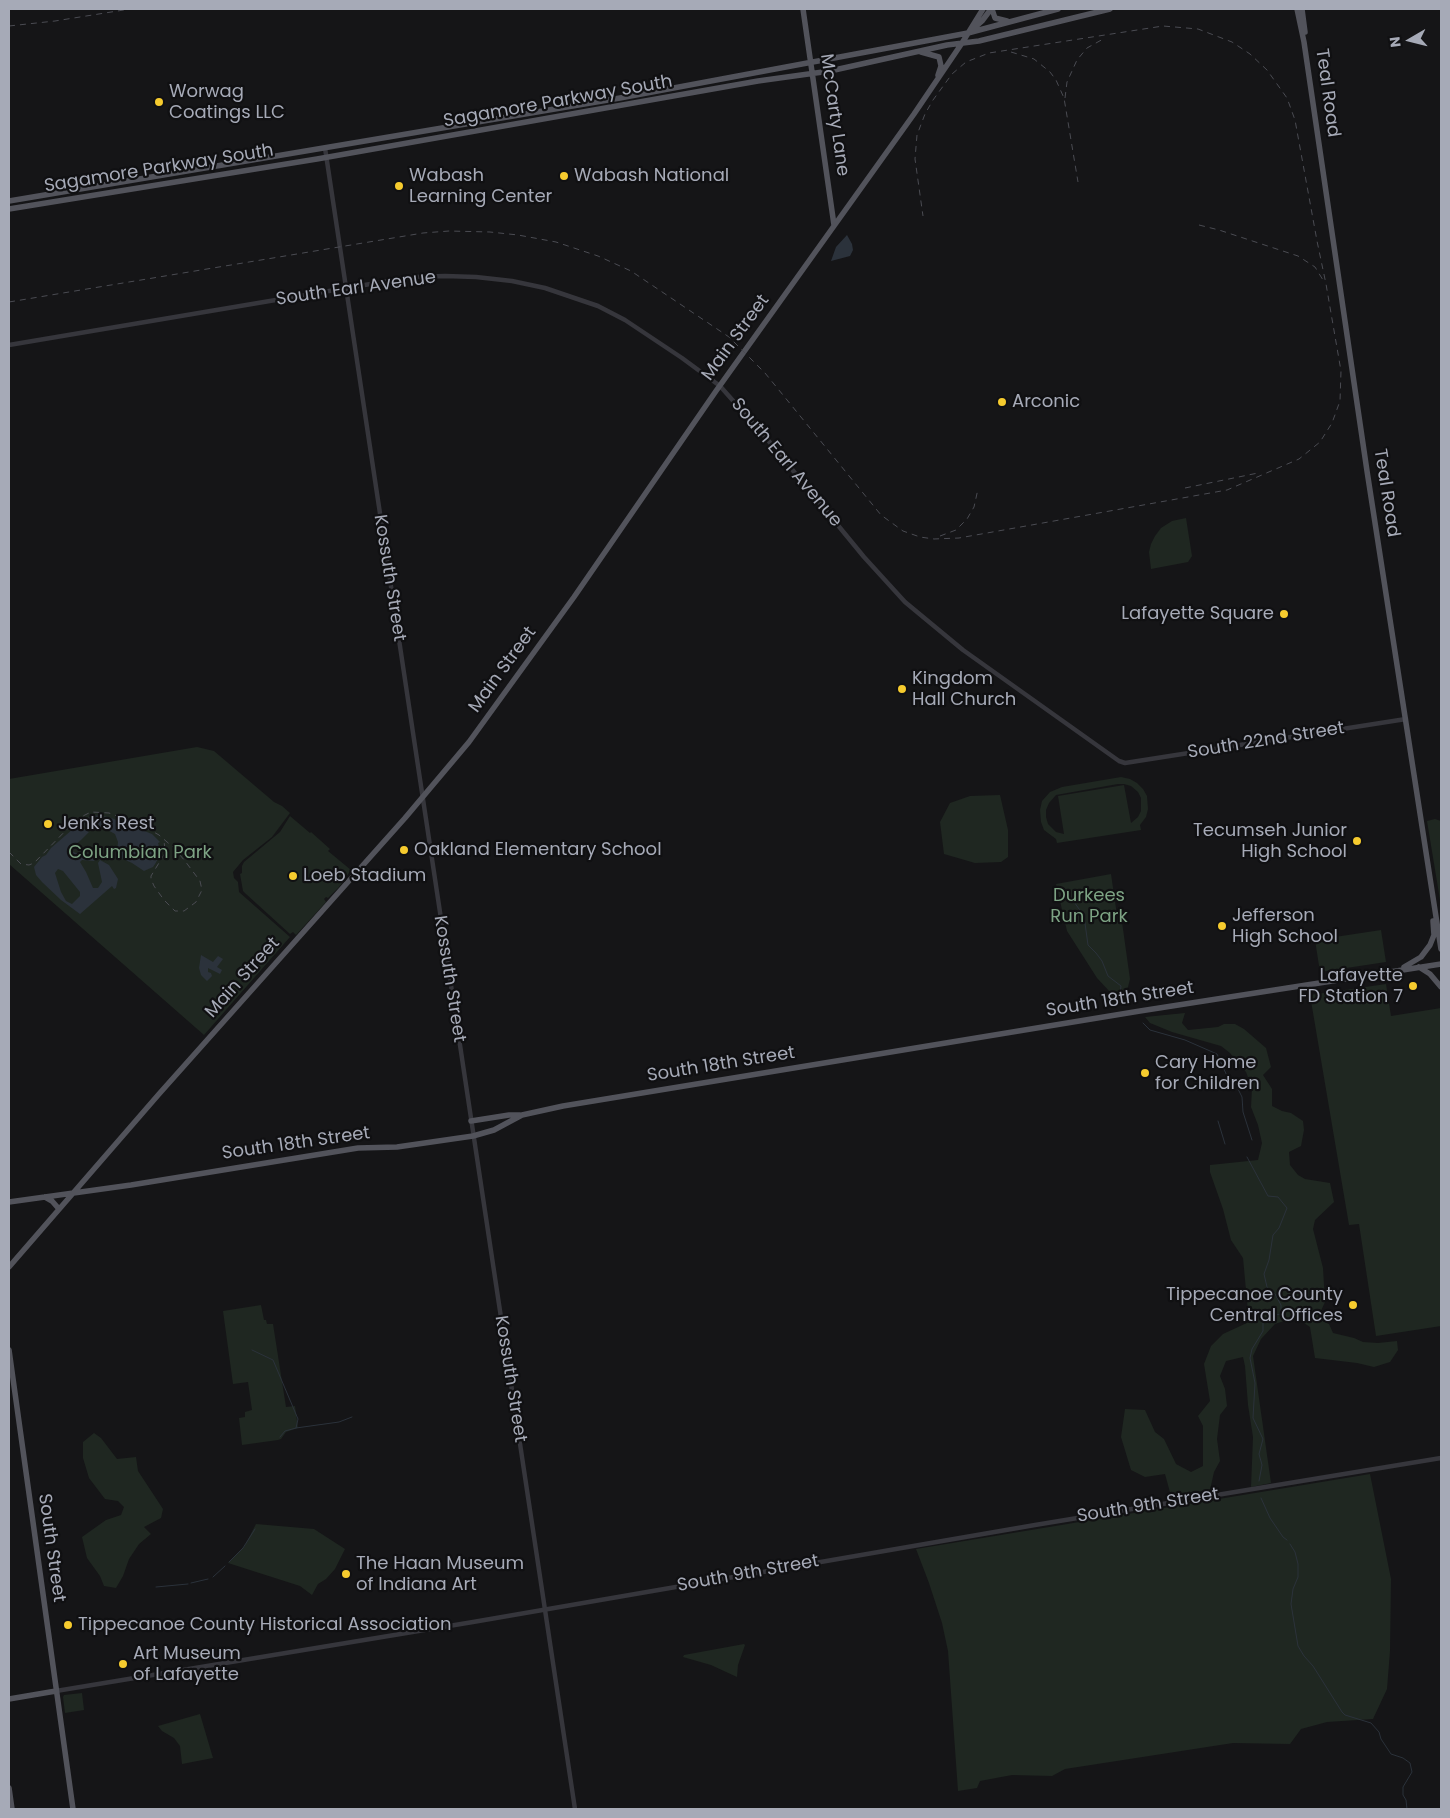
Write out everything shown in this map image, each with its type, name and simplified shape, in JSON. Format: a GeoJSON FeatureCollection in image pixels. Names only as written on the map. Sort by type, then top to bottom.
{"type":"FeatureCollection","features":[{"type":"Feature","properties":{"kind":"main road","name":"McCarty Lane"},"geometry":{"type":"LineString","coordinates":[[803,9],[834,225]]}},
{"type":"Feature","properties":{"kind":"main road"},"geometry":{"type":"LineString","coordinates":[[968,33],[983,9]]}},
{"type":"Feature","properties":{"kind":"main road"},"geometry":{"type":"LineString","coordinates":[[968,33],[992,9]]}},
{"type":"Feature","properties":{"kind":"main road"},"geometry":{"type":"LineString","coordinates":[[992,9],[996,20],[1011,21]]}},
{"type":"Feature","properties":{"kind":"main road","name":"Sagamore Parkway South"},"geometry":{"type":"LineString","coordinates":[[9,201],[584,105],[968,33],[1058,9]]}},
{"type":"Feature","properties":{"kind":"main road","name":"Sagamore Parkway South"},"geometry":{"type":"LineString","coordinates":[[9,209],[326,158],[813,73],[988,39],[1110,9]]}},
{"type":"Feature","properties":{"kind":"main road","name":"Teal Road"},"geometry":{"type":"LineString","coordinates":[[1301,9],[1304,42],[1367,471],[1441,949]]}},
{"type":"Feature","properties":{"kind":"main road","name":"Main Street"},"geometry":{"type":"LineString","coordinates":[[9,1267],[159,1094],[349,882],[469,742],[543,641],[968,33]]}},
{"type":"Feature","properties":{"kind":"main road"},"geometry":{"type":"LineString","coordinates":[[919,52],[934,54],[940,57],[941,66],[936,81]]}},
{"type":"Feature","properties":{"kind":"main road"},"geometry":{"type":"LineString","coordinates":[[1386,973],[1417,961],[1430,945],[1434,935],[1434,898]]}},
{"type":"Feature","properties":{"kind":"main road","name":"South 18th Street"},"geometry":{"type":"LineString","coordinates":[[9,1202],[71,1194],[358,1148],[398,1147],[473,1136],[494,1130],[522,1115],[563,1106],[1140,1011],[1441,964]]}},
{"type":"Feature","properties":{"kind":"main road"},"geometry":{"type":"LineString","coordinates":[[1419,968],[1430,974],[1441,987]]}},
{"type":"Feature","properties":{"kind":"main road"},"geometry":{"type":"LineString","coordinates":[[471,1121],[509,1115],[522,1115]]}},
{"type":"Feature","properties":{"kind":"main road"},"geometry":{"type":"LineString","coordinates":[[87,1178],[89,1187],[95,1190]]}},
{"type":"Feature","properties":{"kind":"main road"},"geometry":{"type":"LineString","coordinates":[[45,1197],[52,1201],[59,1209]]}},
{"type":"Feature","properties":{"kind":"main road","name":"South Street"},"geometry":{"type":"LineString","coordinates":[[9,1350],[73,1809]]}},
{"type":"Feature","properties":{"kind":"main road"},"geometry":{"type":"LineString","coordinates":[[9,1699],[56,1691]]}},
{"type":"Feature","properties":{"kind":"main road"},"geometry":{"type":"LineString","coordinates":[[9,1788],[12,1809]]}},
{"type":"Feature","properties":{"kind":"street","name":"Kossuth Street"},"geometry":{"type":"LineString","coordinates":[[325,148],[574,1809]]}},
{"type":"Feature","properties":{"kind":"street","name":"South Earl Avenue"},"geometry":{"type":"LineString","coordinates":[[9,345],[412,278],[445,276],[494,278],[536,286],[580,299],[612,313],[642,331],[720,386],[767,438],[864,557],[905,602],[963,650],[1125,763]]}},
{"type":"Feature","properties":{"kind":"street","name":"South 22nd Street"},"geometry":{"type":"LineString","coordinates":[[1125,763],[1406,719]]}},
{"type":"Feature","properties":{"kind":"street","name":"South 9th Street"},"geometry":{"type":"LineString","coordinates":[[56,1691],[1441,1458]]}},
{"type":"Feature","properties":{"kind":"green space"},"geometry":{"type":"Polygon","coordinates":[[[1186,518],[1192,556],[1188,562],[1151,569],[1149,552],[1155,536],[1161,528],[1172,521],[1186,518]]]}},
{"type":"Feature","properties":{"kind":"green space","name":"Columbian Park"},"geometry":{"type":"Polygon","coordinates":[[[197,747],[214,751],[274,802],[290,813],[272,837],[243,860],[233,872],[234,878],[238,882],[239,892],[290,937],[204,1035],[9,864],[9,779],[197,747]]]}},
{"type":"Feature","properties":{"kind":"green space"},"geometry":{"type":"Polygon","coordinates":[[[1121,777],[1130,779],[1143,789],[1147,796],[1148,809],[1146,817],[1140,825],[1141,830],[1057,843],[1056,839],[1044,830],[1040,810],[1042,801],[1050,792],[1062,787],[1121,777]],[[1124,784],[1056,795],[1046,810],[1048,824],[1056,832],[1064,834],[1058,796],[1124,785],[1131,823],[1138,817],[1141,811],[1141,798],[1138,792],[1131,786],[1124,784]]]}},
{"type":"Feature","properties":{"kind":"green space"},"geometry":{"type":"Polygon","coordinates":[[[1000,795],[1008,830],[1008,857],[1001,862],[975,863],[944,854],[940,822],[950,803],[970,796],[1000,795]]]}},
{"type":"Feature","properties":{"kind":"green space","name":"Loeb Stadium"},"geometry":{"type":"Polygon","coordinates":[[[290,816],[311,832],[330,849],[328,851],[351,870],[339,887],[328,898],[324,899],[326,902],[296,935],[293,932],[290,934],[243,891],[240,874],[242,873],[244,862],[280,832],[290,816]]]}},
{"type":"Feature","properties":{"kind":"green space"},"geometry":{"type":"Polygon","coordinates":[[[1435,819],[1441,821],[1441,906],[1427,821],[1435,819]]]}},
{"type":"Feature","properties":{"kind":"green space","name":"Durkees Run Park"},"geometry":{"type":"Polygon","coordinates":[[[1111,874],[1118,922],[1122,922],[1130,979],[1128,987],[1131,1002],[1123,1006],[1097,978],[1067,931],[1056,884],[1111,874]]]}},
{"type":"Feature","properties":{"kind":"green space"},"geometry":{"type":"Polygon","coordinates":[[[1381,930],[1386,962],[1320,972],[1315,940],[1381,930]]]}},
{"type":"Feature","properties":{"kind":"green space"},"geometry":{"type":"Polygon","coordinates":[[[1386,984],[1391,1016],[1441,1008],[1441,1326],[1376,1336],[1359,1224],[1349,1225],[1310,995],[1386,984]]]}},
{"type":"Feature","properties":{"kind":"green space"},"geometry":{"type":"Polygon","coordinates":[[[1185,1013],[1182,1023],[1188,1030],[1235,1024],[1244,1029],[1266,1048],[1271,1067],[1263,1075],[1272,1089],[1272,1106],[1291,1113],[1303,1121],[1304,1130],[1301,1146],[1289,1152],[1290,1165],[1298,1175],[1305,1179],[1330,1183],[1334,1202],[1315,1220],[1313,1229],[1323,1268],[1325,1302],[1320,1313],[1321,1320],[1329,1324],[1333,1333],[1363,1342],[1397,1341],[1398,1350],[1390,1362],[1374,1367],[1315,1358],[1310,1327],[1301,1321],[1287,1320],[1275,1324],[1261,1339],[1253,1356],[1271,1483],[1251,1487],[1253,1437],[1243,1357],[1226,1361],[1220,1376],[1225,1389],[1227,1406],[1220,1415],[1217,1439],[1220,1461],[1214,1472],[1210,1490],[1171,1496],[1165,1474],[1145,1477],[1131,1470],[1121,1437],[1125,1409],[1145,1410],[1155,1432],[1164,1439],[1176,1464],[1191,1472],[1203,1466],[1203,1426],[1198,1416],[1210,1401],[1204,1364],[1211,1346],[1223,1334],[1249,1322],[1243,1258],[1231,1240],[1223,1209],[1210,1172],[1210,1165],[1258,1160],[1262,1143],[1251,1107],[1252,1088],[1246,1072],[1230,1053],[1221,1046],[1172,1032],[1150,1023],[1145,1017],[1185,1013]]]}},
{"type":"Feature","properties":{"kind":"green space"},"geometry":{"type":"Polygon","coordinates":[[[261,1305],[264,1320],[266,1320],[267,1324],[273,1324],[286,1407],[295,1406],[298,1428],[286,1432],[278,1440],[242,1445],[239,1418],[245,1417],[245,1412],[252,1410],[248,1382],[233,1384],[223,1311],[261,1305]]]}},
{"type":"Feature","properties":{"kind":"green space"},"geometry":{"type":"Polygon","coordinates":[[[94,1433],[101,1438],[117,1459],[136,1457],[138,1471],[163,1509],[161,1518],[144,1527],[151,1534],[139,1544],[129,1559],[116,1588],[104,1586],[100,1576],[87,1558],[82,1537],[106,1520],[121,1515],[124,1507],[118,1501],[105,1499],[89,1478],[83,1458],[83,1442],[94,1433]]]}},
{"type":"Feature","properties":{"kind":"green space"},"geometry":{"type":"Polygon","coordinates":[[[1370,1474],[1391,1579],[1390,1651],[1387,1689],[1373,1719],[1327,1722],[1301,1729],[1290,1744],[1233,1743],[1065,1769],[1052,1776],[1012,1775],[980,1781],[977,1788],[958,1791],[948,1651],[942,1623],[916,1549],[1370,1474]]]}},
{"type":"Feature","properties":{"kind":"green space"},"geometry":{"type":"Polygon","coordinates":[[[256,1524],[314,1529],[345,1549],[335,1569],[326,1579],[318,1584],[312,1595],[300,1586],[228,1563],[244,1547],[256,1524]]]}},
{"type":"Feature","properties":{"kind":"green space"},"geometry":{"type":"Polygon","coordinates":[[[744,1644],[738,1665],[737,1677],[711,1665],[683,1657],[684,1655],[744,1644]]]}},
{"type":"Feature","properties":{"kind":"green space"},"geometry":{"type":"Polygon","coordinates":[[[82,1693],[84,1710],[65,1713],[64,1695],[82,1693]]]}},
{"type":"Feature","properties":{"kind":"green space"},"geometry":{"type":"Polygon","coordinates":[[[200,1714],[213,1758],[182,1764],[180,1746],[174,1738],[162,1731],[158,1726],[200,1714]]]}},
{"type":"Feature","properties":{"kind":"shaded area"},"geometry":{"type":"Polygon","coordinates":[[[847,235],[853,250],[850,256],[831,261],[836,247],[847,235]]]}},
{"type":"Feature","properties":{"kind":"shaded area"},"geometry":{"type":"Polygon","coordinates":[[[92,815],[109,817],[152,834],[160,842],[158,843],[160,849],[159,857],[153,867],[144,871],[121,858],[117,852],[118,842],[115,834],[104,828],[90,829],[85,827],[84,821],[92,815]]]}},
{"type":"Feature","properties":{"kind":"shaded area"},"geometry":{"type":"Polygon","coordinates":[[[73,829],[84,829],[89,832],[70,849],[76,853],[96,858],[94,861],[82,860],[80,862],[93,888],[98,888],[102,882],[98,863],[100,860],[109,865],[118,879],[116,888],[114,889],[112,886],[80,914],[61,900],[36,875],[34,867],[51,848],[73,829]],[[58,869],[55,873],[61,892],[66,901],[72,904],[80,896],[80,892],[63,871],[58,869]]]}},
{"type":"Feature","properties":{"kind":"shaded area"},"geometry":{"type":"Polygon","coordinates":[[[201,955],[213,962],[218,956],[223,959],[217,967],[222,970],[220,974],[208,968],[208,972],[212,976],[207,981],[201,975],[199,968],[201,955]]]}},
{"type":"Feature","properties":{"kind":"waterway"},"geometry":{"type":"LineString","coordinates":[[1067,892],[1084,916],[1088,945],[1102,961],[1108,976],[1121,986],[1120,995],[1124,1000]]}},
{"type":"Feature","properties":{"kind":"waterway"},"geometry":{"type":"LineString","coordinates":[[1143,1023],[1150,1030],[1185,1040],[1217,1054],[1228,1078],[1235,1083],[1242,1097],[1243,1112],[1252,1140]]}},
{"type":"Feature","properties":{"kind":"waterway"},"geometry":{"type":"LineString","coordinates":[[1218,1121],[1225,1144]]}},
{"type":"Feature","properties":{"kind":"waterway"},"geometry":{"type":"LineString","coordinates":[[1247,1157],[1268,1196],[1278,1197],[1287,1208],[1279,1228],[1273,1235],[1269,1260],[1264,1274],[1267,1287],[1275,1294],[1281,1305],[1281,1314],[1269,1316],[1263,1323],[1263,1331],[1252,1349],[1250,1358],[1255,1383],[1253,1418],[1263,1439],[1259,1454],[1262,1465],[1259,1481]]}},
{"type":"Feature","properties":{"kind":"waterway"},"geometry":{"type":"LineString","coordinates":[[252,1350],[273,1360],[298,1419],[296,1428],[285,1431],[280,1437]]}},
{"type":"Feature","properties":{"kind":"waterway"},"geometry":{"type":"LineString","coordinates":[[296,1428],[339,1422],[352,1417]]}},
{"type":"Feature","properties":{"kind":"waterway"},"geometry":{"type":"LineString","coordinates":[[1261,1498],[1270,1518],[1287,1540]]}},
{"type":"Feature","properties":{"kind":"waterway"},"geometry":{"type":"LineString","coordinates":[[229,1562],[243,1548],[255,1529]]}},
{"type":"Feature","properties":{"kind":"waterway"},"geometry":{"type":"LineString","coordinates":[[1290,1544],[1295,1552],[1298,1564],[1298,1577],[1293,1589],[1291,1604],[1298,1646],[1342,1712],[1345,1715],[1371,1723],[1379,1732],[1381,1739],[1391,1754],[1403,1758],[1410,1763],[1412,1772],[1403,1787],[1407,1809]]}},
{"type":"Feature","properties":{"kind":"waterway"},"geometry":{"type":"LineString","coordinates":[[213,1577],[225,1566]]}},
{"type":"Feature","properties":{"kind":"waterway"},"geometry":{"type":"LineString","coordinates":[[191,1583],[208,1579]]}},
{"type":"Feature","properties":{"kind":"waterway"},"geometry":{"type":"LineString","coordinates":[[156,1587],[188,1584]]}},
{"type":"Feature","properties":{"kind":"railway"},"geometry":{"type":"LineString","coordinates":[[9,26],[130,9]]}},
{"type":"Feature","properties":{"kind":"railway"},"geometry":{"type":"LineString","coordinates":[[9,302],[423,233],[449,231],[490,232],[556,242],[598,256],[631,271],[729,337],[765,373],[881,515],[903,531],[920,537],[934,539],[959,538],[1227,490],[1299,459],[1320,442],[1332,423],[1340,401],[1341,371],[1295,120],[1287,98],[1267,70],[1250,54],[1232,42],[1198,29],[1163,26],[989,53],[966,62],[952,74],[933,100],[917,135],[915,159],[923,216]]}},
{"type":"Feature","properties":{"kind":"railway"},"geometry":{"type":"LineString","coordinates":[[1065,98],[1067,82],[1077,60],[1087,48],[1105,38]]}},
{"type":"Feature","properties":{"kind":"railway"},"geometry":{"type":"LineString","coordinates":[[1011,52],[1034,59],[1050,72],[1056,80],[1064,98],[1078,182]]}},
{"type":"Feature","properties":{"kind":"railway"},"geometry":{"type":"LineString","coordinates":[[1199,225],[1298,256],[1315,267],[1323,280]]}},
{"type":"Feature","properties":{"kind":"railway"},"geometry":{"type":"LineString","coordinates":[[1185,488],[1258,473]]}},
{"type":"Feature","properties":{"kind":"railway"},"geometry":{"type":"LineString","coordinates":[[940,536],[956,530],[967,519],[974,507],[978,489]]}},
{"type":"Feature","properties":{"kind":"railway"},"geometry":{"type":"LineString","coordinates":[[9,852],[21,864],[29,865],[34,863],[77,819],[91,812],[109,813],[143,826],[159,835],[174,848],[185,861],[200,881],[202,890],[196,902],[184,911],[175,911],[164,900],[151,879],[165,853],[164,839]]}},
{"type":"Feature","properties":{"kind":"place","name":"Worwag Coatings LLC"},"geometry":{"type":"Point","coordinates":[159,102]}},
{"type":"Feature","properties":{"kind":"place","name":"Wabash National"},"geometry":{"type":"Point","coordinates":[564,176]}},
{"type":"Feature","properties":{"kind":"place","name":"Wabash Learning Center"},"geometry":{"type":"Point","coordinates":[399,186]}},
{"type":"Feature","properties":{"kind":"place","name":"Arconic"},"geometry":{"type":"Point","coordinates":[1002,402]}},
{"type":"Feature","properties":{"kind":"place","name":"Lafayette Square"},"geometry":{"type":"Point","coordinates":[1284,614]}},
{"type":"Feature","properties":{"kind":"place","name":"Kingdom Hall Church"},"geometry":{"type":"Point","coordinates":[902,689]}},
{"type":"Feature","properties":{"kind":"place","name":"Jenk's Rest"},"geometry":{"type":"Point","coordinates":[48,824]}},
{"type":"Feature","properties":{"kind":"place","name":"Tecumseh Junior High School"},"geometry":{"type":"Point","coordinates":[1357,841]}},
{"type":"Feature","properties":{"kind":"place","name":"Oakland Elementary School"},"geometry":{"type":"Point","coordinates":[404,850]}},
{"type":"Feature","properties":{"kind":"place","name":"Loeb Stadium"},"geometry":{"type":"Point","coordinates":[293,876]}},
{"type":"Feature","properties":{"kind":"place","name":"Jefferson High School"},"geometry":{"type":"Point","coordinates":[1222,926]}},
{"type":"Feature","properties":{"kind":"place","name":"Lafayette FD Station 7"},"geometry":{"type":"Point","coordinates":[1413,986]}},
{"type":"Feature","properties":{"kind":"place","name":"Cary Home for Children"},"geometry":{"type":"Point","coordinates":[1145,1073]}},
{"type":"Feature","properties":{"kind":"place","name":"Tippecanoe County Central Offices"},"geometry":{"type":"Point","coordinates":[1353,1305]}},
{"type":"Feature","properties":{"kind":"place","name":"The Haan Museum of Indiana Art"},"geometry":{"type":"Point","coordinates":[346,1574]}},
{"type":"Feature","properties":{"kind":"place","name":"Tippecanoe County Historical Association"},"geometry":{"type":"Point","coordinates":[68,1625]}},
{"type":"Feature","properties":{"kind":"place","name":"Art Museum of Lafayette"},"geometry":{"type":"Point","coordinates":[123,1664]}}]}
